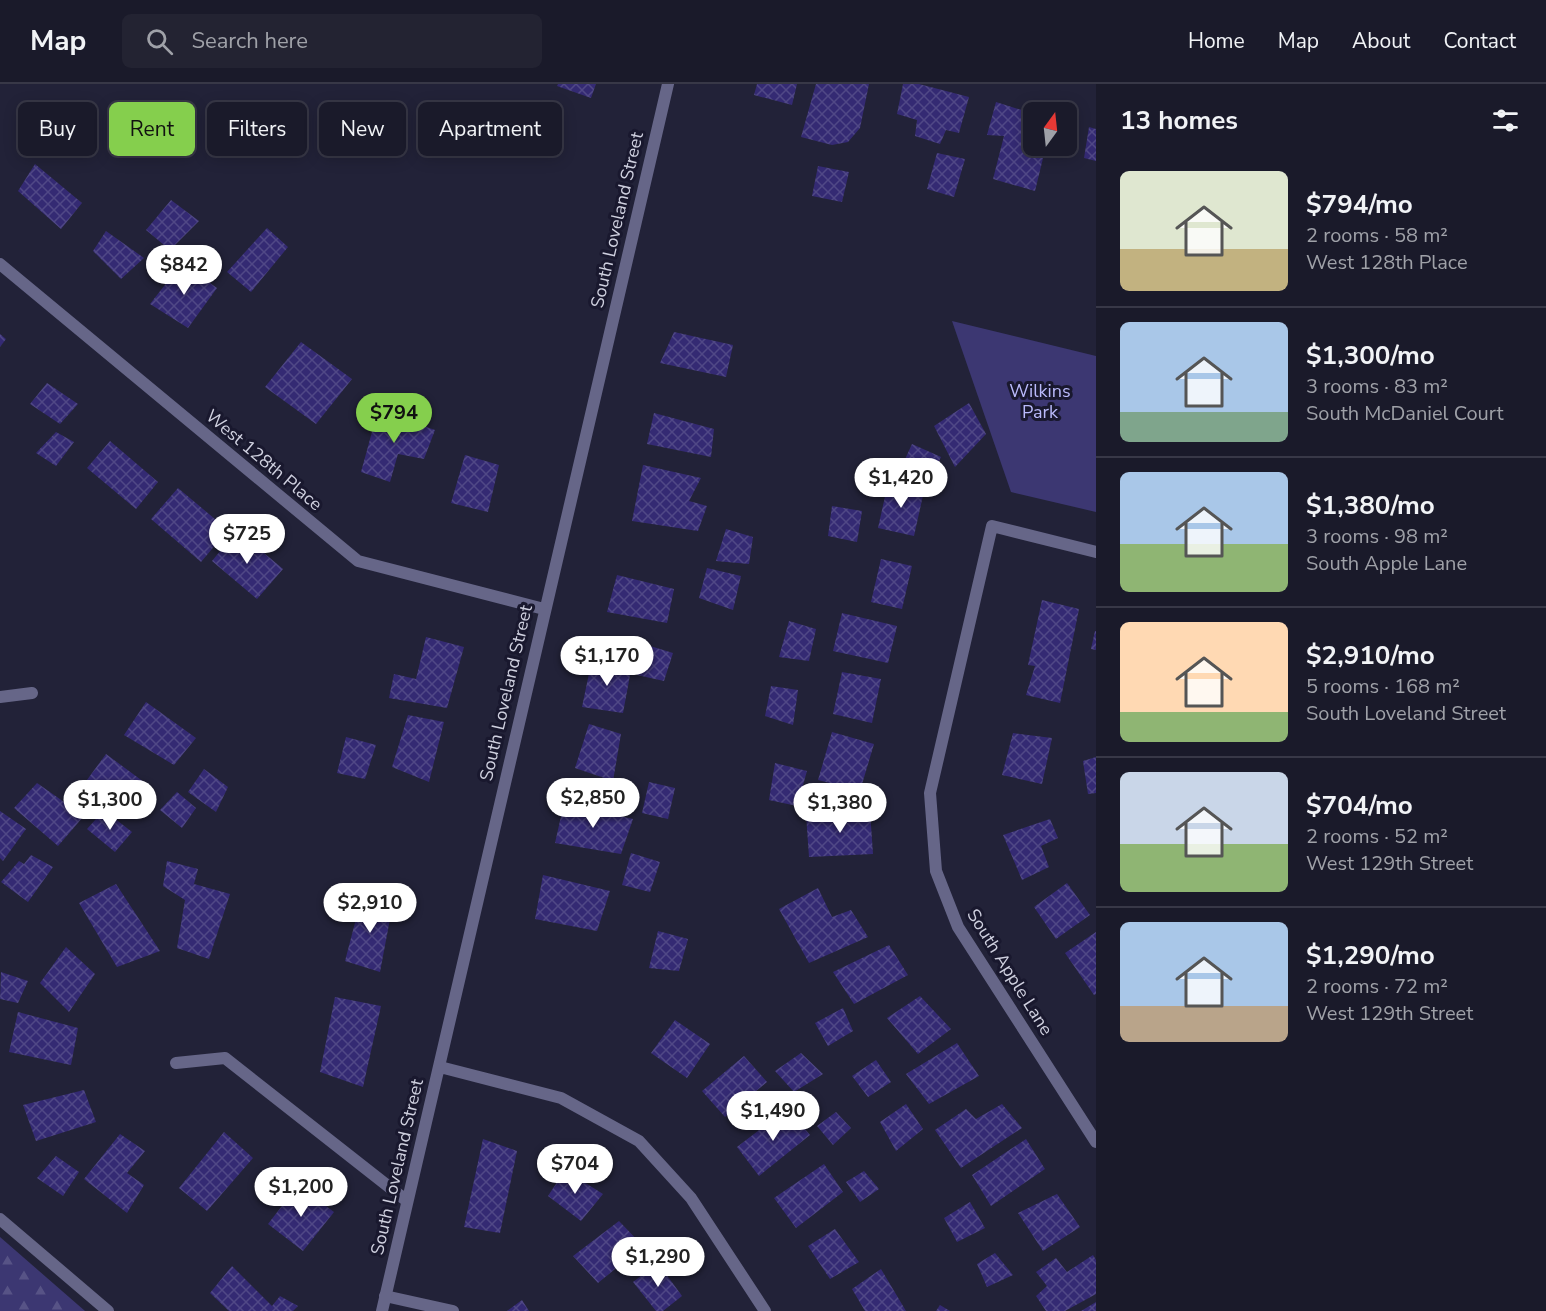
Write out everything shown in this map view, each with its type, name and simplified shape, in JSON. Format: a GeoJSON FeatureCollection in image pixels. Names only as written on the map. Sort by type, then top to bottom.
{"type":"FeatureCollection","features":[{"type":"Feature","properties":{"kind":"street","name":"South Loveland Street"},"geometry":{"type":"LineString","coordinates":[[382,1311],[668,84]]}},
{"type":"Feature","properties":{"kind":"street","name":"West 128th Place"},"geometry":{"type":"LineString","coordinates":[[0,264],[358,561],[544,609]]}},
{"type":"Feature","properties":{"kind":"street","name":"South Apple Lane"},"geometry":{"type":"LineString","coordinates":[[1096,552],[992,526],[930,793],[936,871],[958,927],[1096,1142]]}},
{"type":"Feature","properties":{"kind":"street"},"geometry":{"type":"LineString","coordinates":[[0,697],[32,693]]}},
{"type":"Feature","properties":{"kind":"street"},"geometry":{"type":"LineString","coordinates":[[176,1063],[225,1058],[407,1201]]}},
{"type":"Feature","properties":{"kind":"street"},"geometry":{"type":"LineString","coordinates":[[440,1066],[561,1098],[639,1141],[691,1198],[765,1311]]}},
{"type":"Feature","properties":{"kind":"street"},"geometry":{"type":"LineString","coordinates":[[0,1219],[108,1311]]}},
{"type":"Feature","properties":{"kind":"street"},"geometry":{"type":"LineString","coordinates":[[385,1296],[453,1311]]}},
{"type":"Feature","properties":{"kind":"green space","name":"Wilkins Park"},"geometry":{"type":"Polygon","coordinates":[[[952,321],[1096,356],[1096,512],[1011,492],[952,321]]]}},
{"type":"Feature","properties":{"kind":"green space"},"geometry":{"type":"Polygon","coordinates":[[[0,1237],[85,1311],[0,1311],[0,1237]]]}},
{"type":"Feature","properties":{"kind":"building"},"geometry":{"type":"Polygon","coordinates":[[[558,84],[596,84],[591,98],[557,86],[558,84]]]}},
{"type":"Feature","properties":{"kind":"building"},"geometry":{"type":"Polygon","coordinates":[[[757,84],[797,84],[792,105],[754,95],[757,84]]]}},
{"type":"Feature","properties":{"kind":"building"},"geometry":{"type":"Polygon","coordinates":[[[816,84],[869,84],[860,128],[848,142],[832,145],[801,137],[816,84]]]}},
{"type":"Feature","properties":{"kind":"building"},"geometry":{"type":"Polygon","coordinates":[[[903,84],[919,84],[969,97],[959,133],[946,130],[940,144],[915,136],[917,120],[897,114],[903,84]]]}},
{"type":"Feature","properties":{"kind":"building"},"geometry":{"type":"Polygon","coordinates":[[[996,102],[1023,111],[1023,156],[1044,156],[1035,191],[993,179],[1004,136],[987,135],[996,102]]]}},
{"type":"Feature","properties":{"kind":"building"},"geometry":{"type":"Polygon","coordinates":[[[1089,127],[1096,129],[1096,161],[1084,158],[1089,127]]]}},
{"type":"Feature","properties":{"kind":"building"},"geometry":{"type":"Polygon","coordinates":[[[937,153],[965,159],[954,197],[927,189],[937,153]]]}},
{"type":"Feature","properties":{"kind":"building"},"geometry":{"type":"Polygon","coordinates":[[[35,164],[82,203],[61,229],[18,191],[35,164]]]}},
{"type":"Feature","properties":{"kind":"building"},"geometry":{"type":"Polygon","coordinates":[[[818,166],[849,172],[842,202],[812,196],[818,166]]]}},
{"type":"Feature","properties":{"kind":"building"},"geometry":{"type":"Polygon","coordinates":[[[171,200],[199,221],[170,250],[146,230],[171,200]]]}},
{"type":"Feature","properties":{"kind":"building"},"geometry":{"type":"Polygon","coordinates":[[[267,228],[288,247],[251,292],[227,272],[267,228]]]}},
{"type":"Feature","properties":{"kind":"building"},"geometry":{"type":"Polygon","coordinates":[[[106,231],[144,258],[121,279],[93,251],[106,231]]]}},
{"type":"Feature","properties":{"kind":"building"},"geometry":{"type":"Polygon","coordinates":[[[182,263],[217,288],[188,328],[150,304],[182,263]]]}},
{"type":"Feature","properties":{"kind":"building"},"geometry":{"type":"Polygon","coordinates":[[[674,332],[733,345],[726,377],[660,363],[674,332]]]}},
{"type":"Feature","properties":{"kind":"building"},"geometry":{"type":"Polygon","coordinates":[[[0,334],[6,339],[0,347],[0,334]]]}},
{"type":"Feature","properties":{"kind":"building"},"geometry":{"type":"Polygon","coordinates":[[[301,342],[352,379],[316,424],[265,387],[301,342]]]}},
{"type":"Feature","properties":{"kind":"building"},"geometry":{"type":"Polygon","coordinates":[[[47,383],[78,404],[60,424],[30,404],[47,383]]]}},
{"type":"Feature","properties":{"kind":"building"},"geometry":{"type":"Polygon","coordinates":[[[969,403],[986,434],[955,467],[934,426],[969,403]]]}},
{"type":"Feature","properties":{"kind":"building"},"geometry":{"type":"Polygon","coordinates":[[[378,410],[435,430],[424,459],[398,454],[390,482],[361,472],[378,410]]]}},
{"type":"Feature","properties":{"kind":"building"},"geometry":{"type":"Polygon","coordinates":[[[654,413],[714,429],[711,457],[647,444],[654,413]]]}},
{"type":"Feature","properties":{"kind":"building"},"geometry":{"type":"Polygon","coordinates":[[[56,432],[74,442],[56,466],[36,453],[56,432]]]}},
{"type":"Feature","properties":{"kind":"building"},"geometry":{"type":"Polygon","coordinates":[[[110,441],[158,482],[136,509],[87,468],[110,441]]]}},
{"type":"Feature","properties":{"kind":"building"},"geometry":{"type":"Polygon","coordinates":[[[912,444],[941,457],[930,481],[901,468],[912,444]]]}},
{"type":"Feature","properties":{"kind":"building"},"geometry":{"type":"Polygon","coordinates":[[[465,455],[499,465],[488,512],[451,503],[465,455]]]}},
{"type":"Feature","properties":{"kind":"building"},"geometry":{"type":"Polygon","coordinates":[[[643,465],[701,478],[689,501],[707,506],[698,531],[632,521],[643,465]]]}},
{"type":"Feature","properties":{"kind":"building"},"geometry":{"type":"Polygon","coordinates":[[[888,483],[924,491],[914,536],[878,528],[888,483]]]}},
{"type":"Feature","properties":{"kind":"building"},"geometry":{"type":"Polygon","coordinates":[[[178,488],[228,530],[201,562],[151,519],[178,488]]]}},
{"type":"Feature","properties":{"kind":"building"},"geometry":{"type":"Polygon","coordinates":[[[832,506],[862,511],[857,542],[828,536],[832,506]]]}},
{"type":"Feature","properties":{"kind":"building"},"geometry":{"type":"Polygon","coordinates":[[[726,529],[753,537],[749,564],[716,561],[726,529]]]}},
{"type":"Feature","properties":{"kind":"building"},"geometry":{"type":"Polygon","coordinates":[[[237,530],[283,569],[257,599],[212,561],[237,530]]]}},
{"type":"Feature","properties":{"kind":"building"},"geometry":{"type":"Polygon","coordinates":[[[881,559],[912,566],[902,609],[871,602],[881,559]]]}},
{"type":"Feature","properties":{"kind":"building"},"geometry":{"type":"Polygon","coordinates":[[[707,568],[741,576],[733,610],[699,598],[707,568]]]}},
{"type":"Feature","properties":{"kind":"building"},"geometry":{"type":"Polygon","coordinates":[[[617,575],[674,589],[667,623],[607,612],[617,575]]]}},
{"type":"Feature","properties":{"kind":"building"},"geometry":{"type":"Polygon","coordinates":[[[1042,600],[1079,609],[1060,703],[1026,695],[1035,666],[1028,665],[1042,600]]]}},
{"type":"Feature","properties":{"kind":"building"},"geometry":{"type":"Polygon","coordinates":[[[842,613],[897,626],[888,663],[833,651],[842,613]]]}},
{"type":"Feature","properties":{"kind":"building"},"geometry":{"type":"Polygon","coordinates":[[[789,621],[816,629],[809,661],[779,657],[789,621]]]}},
{"type":"Feature","properties":{"kind":"building"},"geometry":{"type":"Polygon","coordinates":[[[1096,631],[1096,650],[1091,649],[1096,631]]]}},
{"type":"Feature","properties":{"kind":"building"},"geometry":{"type":"Polygon","coordinates":[[[426,637],[464,647],[447,708],[389,698],[394,674],[416,679],[426,637]]]}},
{"type":"Feature","properties":{"kind":"building"},"geometry":{"type":"Polygon","coordinates":[[[647,645],[673,653],[664,681],[637,675],[647,645]]]}},
{"type":"Feature","properties":{"kind":"building"},"geometry":{"type":"Polygon","coordinates":[[[592,659],[631,670],[623,713],[582,707],[592,659]]]}},
{"type":"Feature","properties":{"kind":"building"},"geometry":{"type":"Polygon","coordinates":[[[842,672],[881,679],[872,723],[833,714],[842,672]]]}},
{"type":"Feature","properties":{"kind":"building"},"geometry":{"type":"Polygon","coordinates":[[[771,686],[798,690],[793,725],[765,716],[771,686]]]}},
{"type":"Feature","properties":{"kind":"building"},"geometry":{"type":"Polygon","coordinates":[[[146,702],[196,738],[174,765],[124,735],[146,702]]]}},
{"type":"Feature","properties":{"kind":"building"},"geometry":{"type":"Polygon","coordinates":[[[408,715],[444,722],[429,782],[392,767],[408,715]]]}},
{"type":"Feature","properties":{"kind":"building"},"geometry":{"type":"Polygon","coordinates":[[[589,724],[621,734],[613,781],[575,768],[589,724]]]}},
{"type":"Feature","properties":{"kind":"building"},"geometry":{"type":"Polygon","coordinates":[[[832,732],[874,744],[860,791],[818,780],[832,732]]]}},
{"type":"Feature","properties":{"kind":"building"},"geometry":{"type":"Polygon","coordinates":[[[1013,733],[1052,738],[1042,784],[1002,775],[1013,733]]]}},
{"type":"Feature","properties":{"kind":"building"},"geometry":{"type":"Polygon","coordinates":[[[346,737],[376,745],[365,779],[337,773],[346,737]]]}},
{"type":"Feature","properties":{"kind":"building"},"geometry":{"type":"Polygon","coordinates":[[[106,754],[152,788],[130,818],[84,784],[106,754]]]}},
{"type":"Feature","properties":{"kind":"building"},"geometry":{"type":"Polygon","coordinates":[[[1096,757],[1096,793],[1088,794],[1083,761],[1096,757]]]}},
{"type":"Feature","properties":{"kind":"building"},"geometry":{"type":"Polygon","coordinates":[[[775,763],[807,771],[797,806],[769,800],[775,763]]]}},
{"type":"Feature","properties":{"kind":"building"},"geometry":{"type":"Polygon","coordinates":[[[204,769],[228,787],[216,812],[188,792],[204,769]]]}},
{"type":"Feature","properties":{"kind":"building"},"geometry":{"type":"Polygon","coordinates":[[[649,782],[675,788],[668,819],[642,813],[649,782]]]}},
{"type":"Feature","properties":{"kind":"building"},"geometry":{"type":"Polygon","coordinates":[[[37,783],[84,816],[58,846],[14,808],[37,783]]]}},
{"type":"Feature","properties":{"kind":"building"},"geometry":{"type":"Polygon","coordinates":[[[177,792],[196,808],[182,828],[160,810],[177,792]]]}},
{"type":"Feature","properties":{"kind":"building"},"geometry":{"type":"Polygon","coordinates":[[[564,803],[633,819],[621,854],[555,843],[564,803]]]}},
{"type":"Feature","properties":{"kind":"building"},"geometry":{"type":"Polygon","coordinates":[[[104,810],[132,832],[115,852],[87,829],[104,810]]]}},
{"type":"Feature","properties":{"kind":"building"},"geometry":{"type":"Polygon","coordinates":[[[0,811],[26,829],[3,861],[0,858],[0,811]]]}},
{"type":"Feature","properties":{"kind":"building"},"geometry":{"type":"Polygon","coordinates":[[[870,811],[873,854],[809,857],[806,814],[870,811]]]}},
{"type":"Feature","properties":{"kind":"building"},"geometry":{"type":"Polygon","coordinates":[[[1050,819],[1058,838],[1041,846],[1049,867],[1022,880],[1003,835],[1050,819]]]}},
{"type":"Feature","properties":{"kind":"building"},"geometry":{"type":"Polygon","coordinates":[[[631,853],[660,862],[650,892],[622,885],[631,853]]]}},
{"type":"Feature","properties":{"kind":"building"},"geometry":{"type":"Polygon","coordinates":[[[31,855],[53,867],[28,902],[1,882],[19,861],[24,864],[31,855]]]}},
{"type":"Feature","properties":{"kind":"building"},"geometry":{"type":"Polygon","coordinates":[[[167,861],[198,869],[194,884],[230,894],[209,959],[177,948],[185,900],[163,886],[167,861]]]}},
{"type":"Feature","properties":{"kind":"building"},"geometry":{"type":"Polygon","coordinates":[[[543,875],[610,891],[597,931],[535,919],[543,875]]]}},
{"type":"Feature","properties":{"kind":"building"},"geometry":{"type":"Polygon","coordinates":[[[1067,883],[1090,915],[1056,939],[1034,907],[1067,883]]]}},
{"type":"Feature","properties":{"kind":"building"},"geometry":{"type":"Polygon","coordinates":[[[116,884],[160,951],[117,967],[79,903],[116,884]]]}},
{"type":"Feature","properties":{"kind":"building"},"geometry":{"type":"Polygon","coordinates":[[[818,888],[832,917],[851,910],[868,937],[809,963],[779,909],[818,888]]]}},
{"type":"Feature","properties":{"kind":"building"},"geometry":{"type":"Polygon","coordinates":[[[362,896],[393,903],[380,972],[345,961],[362,896]]]}},
{"type":"Feature","properties":{"kind":"building"},"geometry":{"type":"Polygon","coordinates":[[[658,931],[688,939],[679,971],[649,968],[658,931]]]}},
{"type":"Feature","properties":{"kind":"building"},"geometry":{"type":"Polygon","coordinates":[[[1096,932],[1096,994],[1094,995],[1065,953],[1096,932]]]}},
{"type":"Feature","properties":{"kind":"building"},"geometry":{"type":"Polygon","coordinates":[[[889,945],[908,975],[854,1004],[833,972],[889,945]]]}},
{"type":"Feature","properties":{"kind":"building"},"geometry":{"type":"Polygon","coordinates":[[[66,947],[95,974],[69,1012],[40,983],[66,947]]]}},
{"type":"Feature","properties":{"kind":"building"},"geometry":{"type":"Polygon","coordinates":[[[1,972],[28,981],[18,1003],[0,999],[1,972]]]}},
{"type":"Feature","properties":{"kind":"building"},"geometry":{"type":"Polygon","coordinates":[[[920,996],[951,1029],[918,1054],[887,1018],[920,996]]]}},
{"type":"Feature","properties":{"kind":"building"},"geometry":{"type":"Polygon","coordinates":[[[335,997],[381,1006],[363,1087],[320,1072],[335,997]]]}},
{"type":"Feature","properties":{"kind":"building"},"geometry":{"type":"Polygon","coordinates":[[[843,1008],[853,1031],[828,1046],[815,1023],[843,1008]]]}},
{"type":"Feature","properties":{"kind":"building"},"geometry":{"type":"Polygon","coordinates":[[[18,1012],[78,1028],[71,1065],[9,1052],[18,1012]]]}},
{"type":"Feature","properties":{"kind":"building"},"geometry":{"type":"Polygon","coordinates":[[[675,1020],[710,1044],[687,1078],[651,1053],[675,1020]]]}},
{"type":"Feature","properties":{"kind":"building"},"geometry":{"type":"Polygon","coordinates":[[[957,1043],[979,1076],[929,1104],[906,1074],[957,1043]]]}},
{"type":"Feature","properties":{"kind":"building"},"geometry":{"type":"Polygon","coordinates":[[[801,1053],[823,1074],[794,1092],[775,1071],[801,1053]]]}},
{"type":"Feature","properties":{"kind":"building"},"geometry":{"type":"Polygon","coordinates":[[[744,1056],[767,1082],[725,1117],[702,1091],[744,1056]]]}},
{"type":"Feature","properties":{"kind":"building"},"geometry":{"type":"Polygon","coordinates":[[[876,1060],[891,1082],[868,1097],[852,1076],[876,1060]]]}},
{"type":"Feature","properties":{"kind":"building"},"geometry":{"type":"Polygon","coordinates":[[[84,1090],[96,1122],[36,1141],[23,1105],[84,1090]]]}},
{"type":"Feature","properties":{"kind":"building"},"geometry":{"type":"Polygon","coordinates":[[[906,1104],[923,1129],[896,1151],[880,1122],[906,1104]]]}},
{"type":"Feature","properties":{"kind":"building"},"geometry":{"type":"Polygon","coordinates":[[[1002,1104],[1022,1128],[961,1168],[935,1130],[966,1109],[976,1119],[1002,1104]]]}},
{"type":"Feature","properties":{"kind":"building"},"geometry":{"type":"Polygon","coordinates":[[[788,1108],[810,1135],[759,1176],[737,1147],[788,1108]]]}},
{"type":"Feature","properties":{"kind":"building"},"geometry":{"type":"Polygon","coordinates":[[[836,1112],[851,1128],[833,1145],[817,1126],[836,1112]]]}},
{"type":"Feature","properties":{"kind":"building"},"geometry":{"type":"Polygon","coordinates":[[[224,1132],[253,1158],[207,1211],[179,1188],[224,1132]]]}},
{"type":"Feature","properties":{"kind":"building"},"geometry":{"type":"Polygon","coordinates":[[[120,1134],[145,1151],[127,1173],[144,1185],[127,1213],[84,1179],[120,1134]]]}},
{"type":"Feature","properties":{"kind":"building"},"geometry":{"type":"Polygon","coordinates":[[[483,1139],[517,1151],[500,1233],[464,1227],[483,1139]]]}},
{"type":"Feature","properties":{"kind":"building"},"geometry":{"type":"Polygon","coordinates":[[[1026,1139],[1045,1169],[991,1206],[972,1175],[1026,1139]]]}},
{"type":"Feature","properties":{"kind":"building"},"geometry":{"type":"Polygon","coordinates":[[[56,1156],[79,1172],[63,1196],[37,1178],[56,1156]]]}},
{"type":"Feature","properties":{"kind":"building"},"geometry":{"type":"Polygon","coordinates":[[[824,1164],[843,1192],[796,1228],[774,1198],[824,1164]]]}},
{"type":"Feature","properties":{"kind":"building"},"geometry":{"type":"Polygon","coordinates":[[[565,1170],[603,1194],[581,1221],[548,1196],[565,1170]]]}},
{"type":"Feature","properties":{"kind":"building"},"geometry":{"type":"Polygon","coordinates":[[[864,1171],[879,1189],[860,1202],[846,1182],[864,1171]]]}},
{"type":"Feature","properties":{"kind":"building"},"geometry":{"type":"Polygon","coordinates":[[[298,1185],[334,1212],[303,1251],[268,1224],[298,1185]]]}},
{"type":"Feature","properties":{"kind":"building"},"geometry":{"type":"Polygon","coordinates":[[[1057,1194],[1080,1227],[1043,1251],[1018,1213],[1057,1194]]]}},
{"type":"Feature","properties":{"kind":"building"},"geometry":{"type":"Polygon","coordinates":[[[970,1202],[985,1228],[957,1242],[944,1218],[970,1202]]]}},
{"type":"Feature","properties":{"kind":"building"},"geometry":{"type":"Polygon","coordinates":[[[619,1221],[643,1246],[598,1283],[573,1256],[619,1221]]]}},
{"type":"Feature","properties":{"kind":"building"},"geometry":{"type":"Polygon","coordinates":[[[835,1229],[859,1262],[830,1279],[808,1246],[835,1229]]]}},
{"type":"Feature","properties":{"kind":"building"},"geometry":{"type":"Polygon","coordinates":[[[995,1253],[1013,1275],[987,1287],[977,1264],[995,1253]]]}},
{"type":"Feature","properties":{"kind":"building"},"geometry":{"type":"Polygon","coordinates":[[[1093,1255],[1096,1260],[1096,1294],[1065,1311],[1046,1311],[1036,1296],[1047,1286],[1036,1272],[1056,1258],[1067,1272],[1093,1255]]]}},
{"type":"Feature","properties":{"kind":"building"},"geometry":{"type":"Polygon","coordinates":[[[658,1263],[682,1296],[663,1311],[656,1311],[633,1282],[658,1263]]]}},
{"type":"Feature","properties":{"kind":"building"},"geometry":{"type":"Polygon","coordinates":[[[232,1266],[272,1306],[280,1296],[298,1306],[293,1311],[229,1311],[210,1293],[232,1266]]]}},
{"type":"Feature","properties":{"kind":"building"},"geometry":{"type":"Polygon","coordinates":[[[881,1269],[906,1311],[865,1311],[852,1289],[881,1269]]]}},
{"type":"Feature","properties":{"kind":"building"},"geometry":{"type":"Polygon","coordinates":[[[522,1300],[529,1311],[507,1311],[522,1300]]]}},
{"type":"Feature","properties":{"kind":"building"},"geometry":{"type":"Polygon","coordinates":[[[1096,1302],[1096,1311],[1081,1311],[1096,1302]]]}},
{"type":"Feature","properties":{"kind":"building"},"geometry":{"type":"Polygon","coordinates":[[[940,1305],[950,1311],[936,1311],[940,1305]]]}}]}
